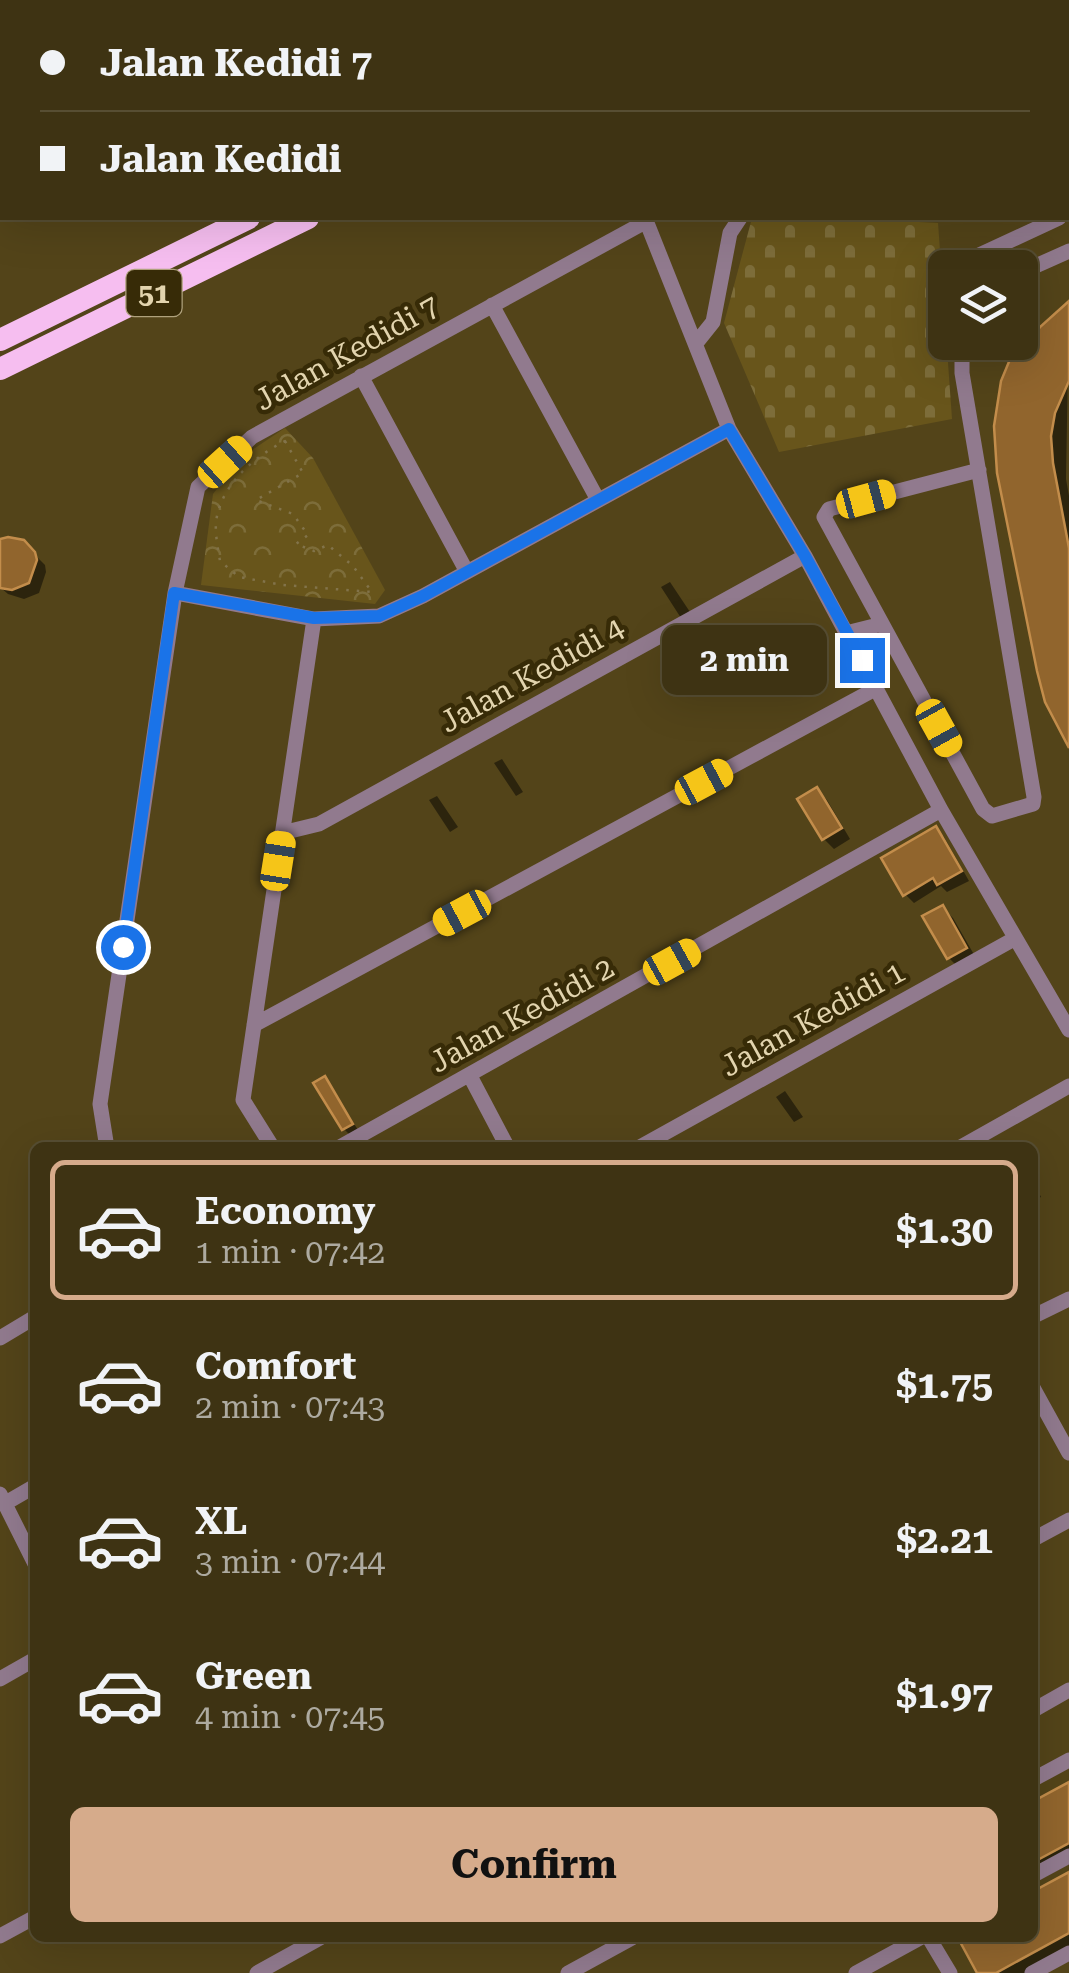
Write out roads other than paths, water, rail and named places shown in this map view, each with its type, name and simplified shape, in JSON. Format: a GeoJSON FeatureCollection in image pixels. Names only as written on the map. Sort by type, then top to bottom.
{"type":"FeatureCollection","features":[{"type":"Feature","properties":{"kind":"highway","name":"51"},"geometry":{"type":"LineString","coordinates":[[0,340],[245,220]]}},
{"type":"Feature","properties":{"kind":"highway","name":"51"},"geometry":{"type":"LineString","coordinates":[[0,370],[304,220]]}},
{"type":"Feature","properties":{"kind":"street","name":"Jalan Kedidi 7"},"geometry":{"type":"LineString","coordinates":[[106,1142],[100,1104],[174,593],[198,487],[252,437],[644,220]]}},
{"type":"Feature","properties":{"kind":"street"},"geometry":{"type":"LineString","coordinates":[[646,220],[729,429],[805,556],[942,810],[1069,1030]]}},
{"type":"Feature","properties":{"kind":"street"},"geometry":{"type":"LineString","coordinates":[[697,342],[713,322],[730,232],[739,220]]}},
{"type":"Feature","properties":{"kind":"street"},"geometry":{"type":"LineString","coordinates":[[990,250],[1054,220]]}},
{"type":"Feature","properties":{"kind":"street"},"geometry":{"type":"LineString","coordinates":[[1038,264],[1069,250]]}},
{"type":"Feature","properties":{"kind":"street"},"geometry":{"type":"LineString","coordinates":[[492,305],[598,500]]}},
{"type":"Feature","properties":{"kind":"street"},"geometry":{"type":"LineString","coordinates":[[962,360],[1033,804],[992,816],[983,809],[824,518],[829,509],[978,470]]}},
{"type":"Feature","properties":{"kind":"street"},"geometry":{"type":"LineString","coordinates":[[361,376],[467,572]]}},
{"type":"Feature","properties":{"kind":"street"},"geometry":{"type":"LineString","coordinates":[[174,593],[314,618],[379,616],[729,429]]}},
{"type":"Feature","properties":{"kind":"street","name":"Jalan Kedidi 4"},"geometry":{"type":"LineString","coordinates":[[282,833],[320,824],[805,556]]}},
{"type":"Feature","properties":{"kind":"street"},"geometry":{"type":"LineString","coordinates":[[269,1142],[243,1100],[314,618]]}},
{"type":"Feature","properties":{"kind":"street"},"geometry":{"type":"LineString","coordinates":[[846,633],[882,624]]}},
{"type":"Feature","properties":{"kind":"street"},"geometry":{"type":"LineString","coordinates":[[254,1025],[878,688]]}},
{"type":"Feature","properties":{"kind":"street","name":"Jalan Kedidi 2"},"geometry":{"type":"LineString","coordinates":[[349,1142],[942,810]]}},
{"type":"Feature","properties":{"kind":"street","name":"Jalan Kedidi 1"},"geometry":{"type":"LineString","coordinates":[[649,1142],[1014,939]]}},
{"type":"Feature","properties":{"kind":"street"},"geometry":{"type":"LineString","coordinates":[[470,1076],[505,1142]]}},
{"type":"Feature","properties":{"kind":"street"},"geometry":{"type":"LineString","coordinates":[[970,1142],[1069,1086]]}},
{"type":"Feature","properties":{"kind":"street"},"geometry":{"type":"LineString","coordinates":[[1038,1313],[1069,1299]]}},
{"type":"Feature","properties":{"kind":"street"},"geometry":{"type":"LineString","coordinates":[[0,1338],[30,1320]]}},
{"type":"Feature","properties":{"kind":"street"},"geometry":{"type":"LineString","coordinates":[[1038,1397],[1069,1453]]}},
{"type":"Feature","properties":{"kind":"street"},"geometry":{"type":"LineString","coordinates":[[30,1488],[2,1499],[30,1554]]}},
{"type":"Feature","properties":{"kind":"street"},"geometry":{"type":"LineString","coordinates":[[1038,1537],[1069,1520]]}},
{"type":"Feature","properties":{"kind":"street"},"geometry":{"type":"LineString","coordinates":[[0,1679],[30,1663]]}},
{"type":"Feature","properties":{"kind":"street"},"geometry":{"type":"LineString","coordinates":[[1038,1708],[1069,1690]]}},
{"type":"Feature","properties":{"kind":"street"},"geometry":{"type":"LineString","coordinates":[[1038,1777],[1069,1760]]}},
{"type":"Feature","properties":{"kind":"street"},"geometry":{"type":"LineString","coordinates":[[1038,1873],[1069,1856]]}},
{"type":"Feature","properties":{"kind":"street"},"geometry":{"type":"LineString","coordinates":[[0,1936],[30,1920]]}},
{"type":"Feature","properties":{"kind":"street"},"geometry":{"type":"LineString","coordinates":[[257,1973],[313,1942]]}},
{"type":"Feature","properties":{"kind":"street"},"geometry":{"type":"LineString","coordinates":[[568,1973],[625,1942]]}},
{"type":"Feature","properties":{"kind":"street"},"geometry":{"type":"LineString","coordinates":[[856,1973],[913,1942]]}},
{"type":"Feature","properties":{"kind":"street"},"geometry":{"type":"LineString","coordinates":[[932,1942],[950,1973]]}},
{"type":"Feature","properties":{"kind":"street"},"geometry":{"type":"LineString","coordinates":[[1032,1973],[1069,1953]]}}]}
